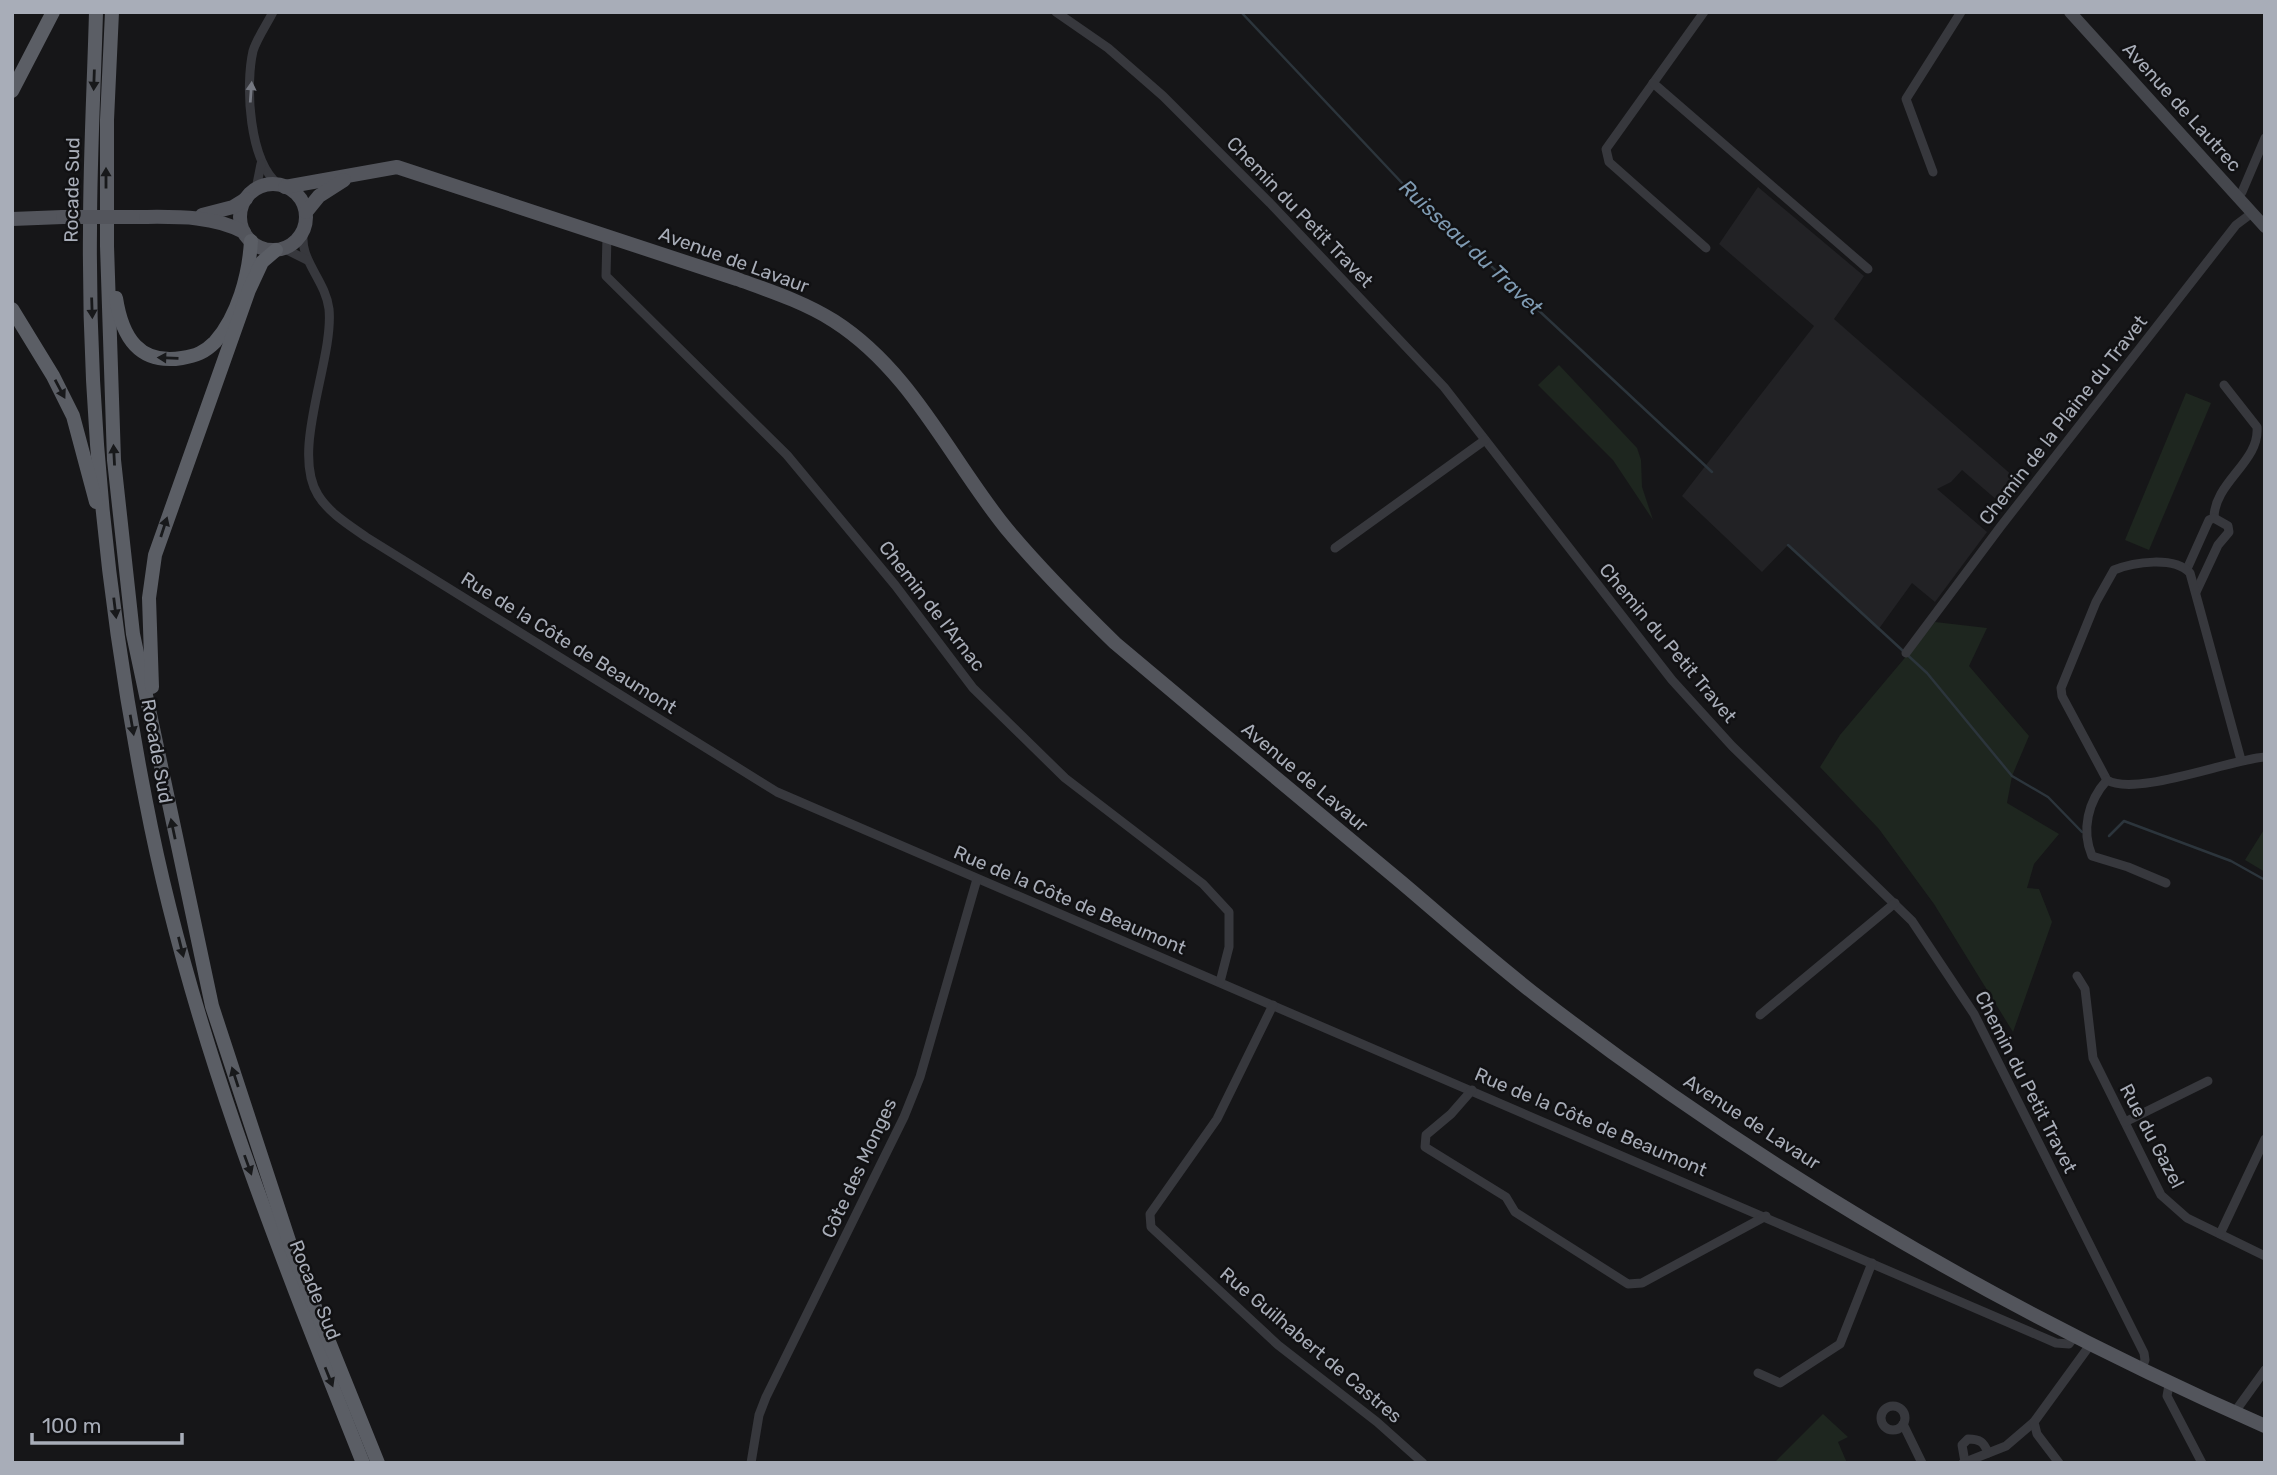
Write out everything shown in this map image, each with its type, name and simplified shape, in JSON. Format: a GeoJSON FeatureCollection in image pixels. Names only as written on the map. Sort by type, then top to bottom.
{"type":"FeatureCollection","features":[{"type":"Feature","properties":{"kind":"highway"},"geometry":{"type":"LineString","coordinates":[[12,91],[52,12]]}},
{"type":"Feature","properties":{"kind":"highway","name":"Rocade Sud"},"geometry":{"type":"LineString","coordinates":[[96,12],[90,231],[96,427],[121,658],[146,805],[182,951],[226,1104],[265,1213],[363,1463]]}},
{"type":"Feature","properties":{"kind":"highway","name":"Rocade Sud"},"geometry":{"type":"LineString","coordinates":[[112,12],[107,120],[107,246],[114,460],[133,634],[212,1006],[292,1250],[377,1463]]}},
{"type":"Feature","properties":{"kind":"highway"},"geometry":{"type":"LineString","coordinates":[[107,246],[119,320],[131,341],[146,355],[166,361],[198,356],[224,330],[244,286],[248,237]]}},
{"type":"Feature","properties":{"kind":"highway"},"geometry":{"type":"LineString","coordinates":[[159,765],[149,658],[149,598],[155,555],[250,290],[262,262],[279,249]]}},
{"type":"Feature","properties":{"kind":"highway"},"geometry":{"type":"LineString","coordinates":[[12,309],[54,376],[73,416],[84,448],[110,568]]}},
{"type":"Feature","properties":{"kind":"main road","name":"Avenue de Lautrec"},"geometry":{"type":"LineString","coordinates":[[2070,12],[2265,227]]}},
{"type":"Feature","properties":{"kind":"main road","name":"Avenue de Lavaur"},"geometry":{"type":"LineString","coordinates":[[282,186],[308,185],[397,167],[786,297],[834,321],[877,355],[915,400],[1005,526],[1062,592],[1115,643],[1540,999],[1715,1124],[1899,1238],[2074,1337],[2169,1385],[2265,1426]]}},
{"type":"Feature","properties":{"kind":"main road"},"geometry":{"type":"LineString","coordinates":[[306,212],[328,189],[357,173]]}},
{"type":"Feature","properties":{"kind":"main road"},"geometry":{"type":"LineString","coordinates":[[15,218],[190,217],[219,222],[267,249],[279,249],[299,237],[304,229],[306,212],[299,197],[282,186],[251,194],[225,210],[190,217]]}},
{"type":"Feature","properties":{"kind":"main road"},"geometry":{"type":"LineString","coordinates":[[248,237],[241,215],[251,194]]}},
{"type":"Feature","properties":{"kind":"street"},"geometry":{"type":"LineString","coordinates":[[274,12],[253,50],[250,110],[261,159],[267,173],[282,186]]}},
{"type":"Feature","properties":{"kind":"street","name":"Chemin du Petit Travet"},"geometry":{"type":"LineString","coordinates":[[1056,12],[1108,48],[1163,96],[1269,202],[1444,387],[1672,680],[1732,746],[1895,903],[1926,938],[1974,1014],[2144,1353],[2145,1360],[2141,1371]]}},
{"type":"Feature","properties":{"kind":"street"},"geometry":{"type":"LineString","coordinates":[[1704,12],[1606,149],[1609,162],[1706,248]]}},
{"type":"Feature","properties":{"kind":"street"},"geometry":{"type":"LineString","coordinates":[[1933,172],[1906,99],[1961,12]]}},
{"type":"Feature","properties":{"kind":"street"},"geometry":{"type":"LineString","coordinates":[[1653,83],[1868,269]]}},
{"type":"Feature","properties":{"kind":"street"},"geometry":{"type":"LineString","coordinates":[[2237,197],[2242,192],[2265,138]]}},
{"type":"Feature","properties":{"kind":"street"},"geometry":{"type":"LineString","coordinates":[[251,194],[261,159]]}},
{"type":"Feature","properties":{"kind":"street","name":"Chemin de la Plaine du Travet"},"geometry":{"type":"LineString","coordinates":[[1906,653],[2236,225],[2252,213]]}},
{"type":"Feature","properties":{"kind":"street","name":"Rue de la Côte de Beaumont"},"geometry":{"type":"LineString","coordinates":[[304,229],[302,241],[307,260],[320,278],[329,310],[310,440],[310,473],[317,494],[332,511],[366,537],[777,792],[2056,1343],[2069,1344],[2074,1337]]}},
{"type":"Feature","properties":{"kind":"street","name":"Chemin de l'Arnac"},"geometry":{"type":"LineString","coordinates":[[607,236],[606,276],[787,455],[895,585],[973,688],[1065,778],[1203,884],[1228,912],[1229,947],[1220,982]]}},
{"type":"Feature","properties":{"kind":"street"},"geometry":{"type":"LineString","coordinates":[[279,249],[307,260]]}},
{"type":"Feature","properties":{"kind":"street"},"geometry":{"type":"LineString","coordinates":[[2224,385],[2257,428],[2257,433],[2249,456],[2227,482],[2214,517],[2209,520],[2187,569],[2196,592],[2241,760]]}},
{"type":"Feature","properties":{"kind":"street"},"geometry":{"type":"LineString","coordinates":[[1335,548],[1485,440]]}},
{"type":"Feature","properties":{"kind":"street"},"geometry":{"type":"LineString","coordinates":[[2196,592],[2218,545],[2229,532],[2228,526],[2214,517]]}},
{"type":"Feature","properties":{"kind":"street"},"geometry":{"type":"LineString","coordinates":[[2187,569],[2169,562],[2114,570],[2101,590],[2062,681],[2062,696],[2107,780],[2120,785],[2162,781],[2241,760],[2265,757]]}},
{"type":"Feature","properties":{"kind":"street"},"geometry":{"type":"LineString","coordinates":[[2107,780],[2090,804],[2087,838],[2092,856],[2166,883]]}},
{"type":"Feature","properties":{"kind":"street","name":"Côte des Monges"},"geometry":{"type":"LineString","coordinates":[[751,1463],[759,1415],[766,1397],[898,1129],[920,1077],[976,879]]}},
{"type":"Feature","properties":{"kind":"street"},"geometry":{"type":"LineString","coordinates":[[1760,1015],[1895,903]]}},
{"type":"Feature","properties":{"kind":"street","name":"Rue du Gazel"},"geometry":{"type":"LineString","coordinates":[[2077,976],[2085,989],[2093,1058],[2161,1195],[2187,1218],[2265,1256]]}},
{"type":"Feature","properties":{"kind":"street","name":"Rue Guilhabert de Castres"},"geometry":{"type":"LineString","coordinates":[[1273,1005],[1217,1119],[1150,1214],[1151,1227],[1278,1345],[1377,1422],[1423,1463]]}},
{"type":"Feature","properties":{"kind":"street"},"geometry":{"type":"LineString","coordinates":[[2125,1122],[2208,1081]]}},
{"type":"Feature","properties":{"kind":"street"},"geometry":{"type":"LineString","coordinates":[[1472,1090],[1451,1114],[1426,1135],[1425,1147],[1506,1197],[1515,1212],[1629,1284],[1642,1283],[1766,1216]]}},
{"type":"Feature","properties":{"kind":"street"},"geometry":{"type":"LineString","coordinates":[[2220,1234],[2265,1139]]}},
{"type":"Feature","properties":{"kind":"street"},"geometry":{"type":"LineString","coordinates":[[1758,1373],[1780,1383],[1840,1344],[1872,1262]]}},
{"type":"Feature","properties":{"kind":"street"},"geometry":{"type":"LineString","coordinates":[[1988,1453],[1984,1443],[1977,1439],[1968,1439],[1962,1445],[1964,1462],[1988,1453],[2006,1446],[2034,1422],[2090,1345]]}},
{"type":"Feature","properties":{"kind":"street"},"geometry":{"type":"LineString","coordinates":[[2234,1413],[2265,1370]]}},
{"type":"Feature","properties":{"kind":"street"},"geometry":{"type":"LineString","coordinates":[[2169,1385],[2167,1396],[2202,1463]]}},
{"type":"Feature","properties":{"kind":"street"},"geometry":{"type":"LineString","coordinates":[[2034,1422],[2037,1434],[2059,1463]]}},
{"type":"Feature","properties":{"kind":"street"},"geometry":{"type":"LineString","coordinates":[[1903,1424],[1911,1435],[1922,1463]]}},
{"type":"Feature","properties":{"kind":"shaded area"},"geometry":{"type":"Polygon","coordinates":[[[1758,187],[1864,276],[1834,319],[2022,484],[2005,507],[1962,470],[1951,482],[1937,489],[1987,532],[1935,602],[1912,583],[1878,630],[1788,545],[1762,572],[1682,496],[1814,326],[1719,244],[1758,187]]]}},
{"type":"Feature","properties":{"kind":"shaded area"},"geometry":{"type":"Polygon","coordinates":[[[1559,365],[1637,448],[1641,460],[1642,487],[1653,520],[1613,460],[1538,385],[1559,365]]]}},
{"type":"Feature","properties":{"kind":"shaded area"},"geometry":{"type":"Polygon","coordinates":[[[2186,393],[2211,403],[2149,550],[2125,540],[2186,393]]]}},
{"type":"Feature","properties":{"kind":"shaded area"},"geometry":{"type":"Polygon","coordinates":[[[1935,622],[1987,628],[1969,666],[2029,736],[2012,776],[2007,803],[2059,834],[2034,864],[2027,888],[2039,889],[2052,922],[2013,1032],[1934,904],[1879,829],[1820,767],[1840,735],[1935,622]]]}},
{"type":"Feature","properties":{"kind":"shaded area"},"geometry":{"type":"Polygon","coordinates":[[[2265,828],[2265,872],[2245,860],[2265,828]]]}},
{"type":"Feature","properties":{"kind":"shaded area"},"geometry":{"type":"Polygon","coordinates":[[[1823,1414],[1848,1437],[1838,1442],[1847,1463],[1774,1463],[1823,1414]]]}},
{"type":"Feature","properties":{"kind":"waterway","name":"Ruisseau du Travet"},"geometry":{"type":"LineString","coordinates":[[1241,12],[1403,184],[1712,472]]}},
{"type":"Feature","properties":{"kind":"waterway","name":"Ruisseau du Travet"},"geometry":{"type":"LineString","coordinates":[[1788,545],[1927,673],[2012,776],[2048,797],[2082,832]]}},
{"type":"Feature","properties":{"kind":"waterway","name":"Ruisseau du Travet"},"geometry":{"type":"LineString","coordinates":[[2109,836],[2124,821],[2231,861],[2265,880]]}}]}
